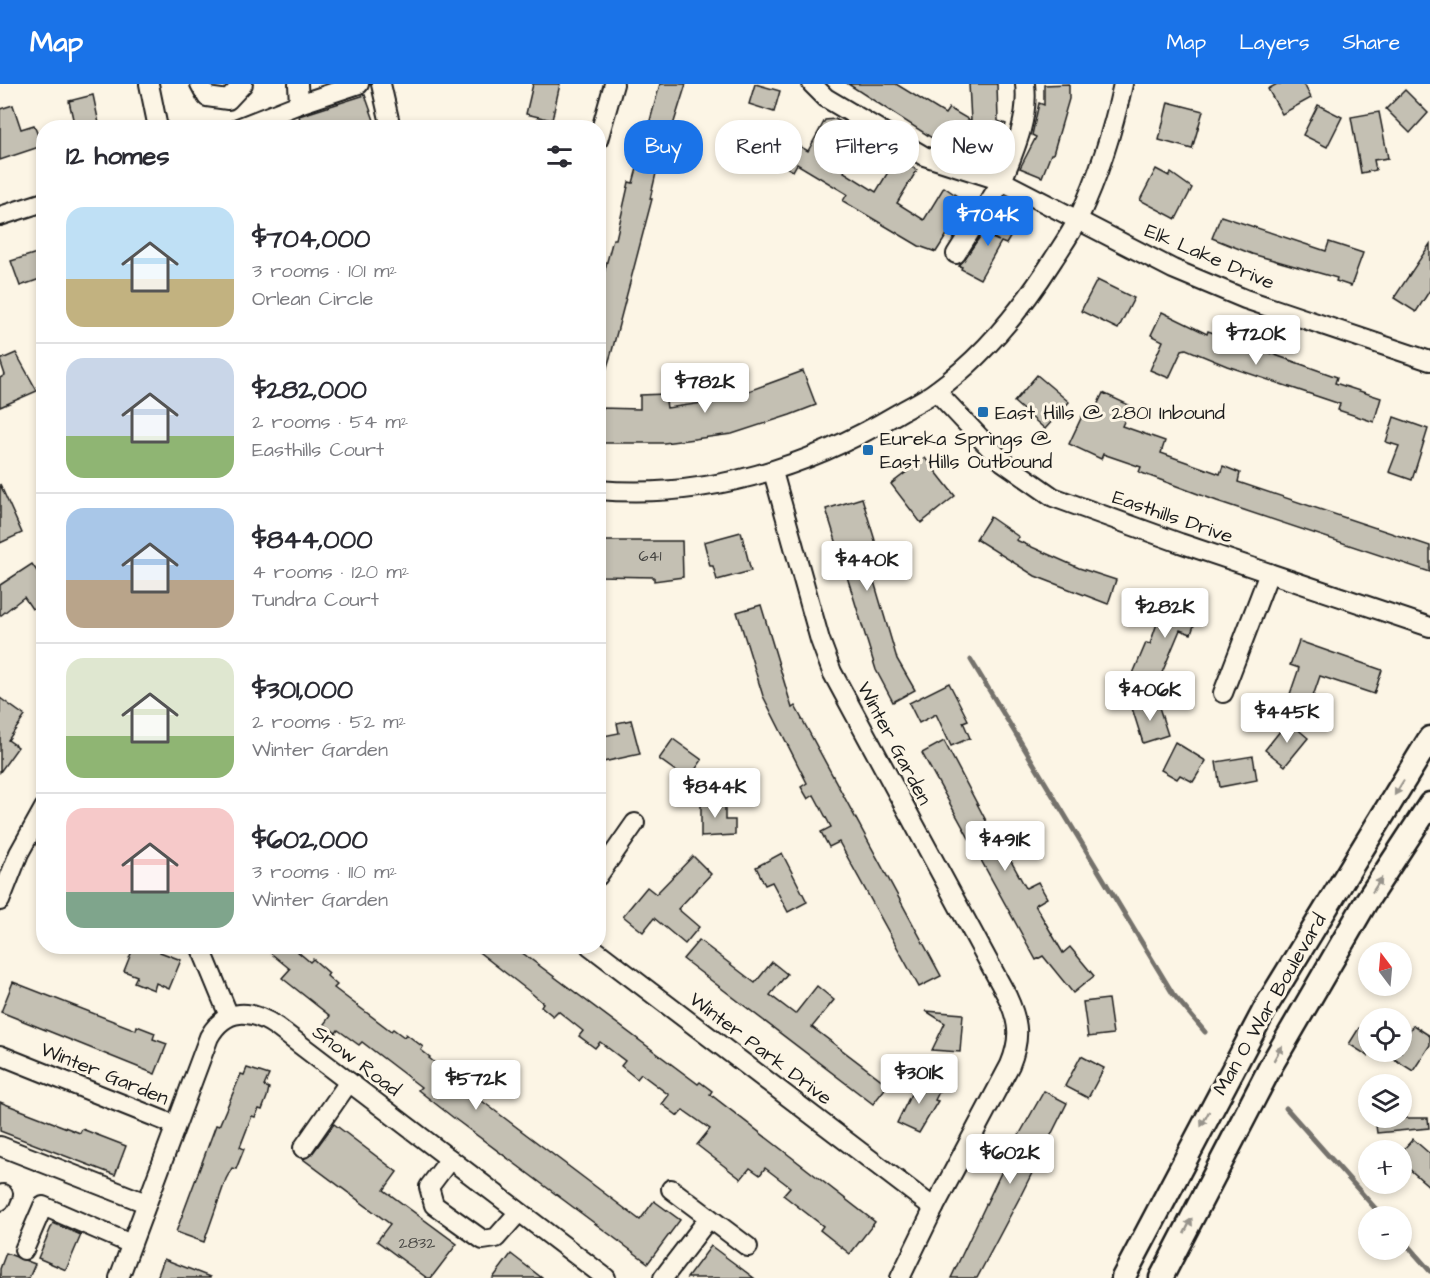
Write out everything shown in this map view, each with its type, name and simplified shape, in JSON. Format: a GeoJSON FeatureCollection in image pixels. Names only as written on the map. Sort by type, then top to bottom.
{"type":"FeatureCollection","features":[{"type":"Feature","properties":{"kind":"main road","name":"Man O War Boulevard"},"geometry":{"type":"LineString","coordinates":[[1123,1278],[1267,1005],[1430,738]]}},
{"type":"Feature","properties":{"kind":"main road","name":"Man O War Boulevard"},"geometry":{"type":"LineString","coordinates":[[1161,1278],[1272,1064],[1366,902],[1430,804]]}},
{"type":"Feature","properties":{"kind":"street"},"geometry":{"type":"LineString","coordinates":[[149,84],[156,120]]}},
{"type":"Feature","properties":{"kind":"street"},"geometry":{"type":"LineString","coordinates":[[200,84],[207,97],[228,100],[243,84]]}},
{"type":"Feature","properties":{"kind":"street"},"geometry":{"type":"LineString","coordinates":[[298,84],[299,104]]}},
{"type":"Feature","properties":{"kind":"street"},"geometry":{"type":"LineString","coordinates":[[260,120],[359,84]]}},
{"type":"Feature","properties":{"kind":"street"},"geometry":{"type":"LineString","coordinates":[[381,84],[389,120]]}},
{"type":"Feature","properties":{"kind":"street"},"geometry":{"type":"LineString","coordinates":[[604,120],[614,84]]}},
{"type":"Feature","properties":{"kind":"street","name":"Elk Lake Drive"},"geometry":{"type":"LineString","coordinates":[[812,84],[826,98],[924,156],[1002,181],[1173,269],[1245,299],[1430,361]]}},
{"type":"Feature","properties":{"kind":"street"},"geometry":{"type":"LineString","coordinates":[[956,254],[1002,181],[1021,134],[1026,110],[1025,84]]}},
{"type":"Feature","properties":{"kind":"street"},"geometry":{"type":"LineString","coordinates":[[606,490],[656,491],[699,488],[773,472],[861,436],[936,391],[997,334],[1022,306],[1078,219],[1107,145],[1123,84]]}},
{"type":"Feature","properties":{"kind":"street"},"geometry":{"type":"LineString","coordinates":[[0,216],[36,205]]}},
{"type":"Feature","properties":{"kind":"street","name":"Easthills Drive"},"geometry":{"type":"LineString","coordinates":[[936,391],[1003,462],[1053,497],[1430,627]]}},
{"type":"Feature","properties":{"kind":"street","name":"Winter Garden"},"geometry":{"type":"LineString","coordinates":[[773,472],[820,640],[832,672],[1007,996],[1019,1029],[1017,1048],[1011,1065],[934,1208],[900,1278]]}},
{"type":"Feature","properties":{"kind":"street"},"geometry":{"type":"LineString","coordinates":[[1223,693],[1269,573]]}},
{"type":"Feature","properties":{"kind":"street"},"geometry":{"type":"LineString","coordinates":[[0,901],[19,853],[36,822]]}},
{"type":"Feature","properties":{"kind":"street"},"geometry":{"type":"LineString","coordinates":[[606,865],[635,823]]}},
{"type":"Feature","properties":{"kind":"street"},"geometry":{"type":"LineString","coordinates":[[175,1125],[209,1037],[215,1027],[229,1016],[203,954]]}},
{"type":"Feature","properties":{"kind":"street","name":"Winter Park Drive"},"geometry":{"type":"LineString","coordinates":[[601,954],[934,1208]]}},
{"type":"Feature","properties":{"kind":"street","name":"Snow Road"},"geometry":{"type":"LineString","coordinates":[[229,1016],[251,1014],[263,1018],[606,1278]]}},
{"type":"Feature","properties":{"kind":"street","name":"Winter Garden"},"geometry":{"type":"LineString","coordinates":[[0,1055],[175,1125],[119,1278]]}},
{"type":"Feature","properties":{"kind":"street"},"geometry":{"type":"LineString","coordinates":[[303,1148],[349,1082]]}},
{"type":"Feature","properties":{"kind":"street"},"geometry":{"type":"LineString","coordinates":[[0,1146],[146,1203]]}},
{"type":"Feature","properties":{"kind":"street"},"geometry":{"type":"LineString","coordinates":[[450,1159],[429,1187],[434,1204],[483,1240],[496,1238],[519,1212]]}},
{"type":"Feature","properties":{"kind":"street"},"geometry":{"type":"LineString","coordinates":[[671,1189],[748,1247]]}},
{"type":"Feature","properties":{"kind":"street"},"geometry":{"type":"LineString","coordinates":[[24,1250],[43,1206],[131,1244]]}},
{"type":"Feature","properties":{"kind":"street"},"geometry":{"type":"LineString","coordinates":[[663,1278],[709,1218]]}},
{"type":"Feature","properties":{"kind":"building"},"geometry":{"type":"Polygon","coordinates":[[[533,84],[560,84],[552,120],[526,114],[533,84]]]}},
{"type":"Feature","properties":{"kind":"building"},"geometry":{"type":"Polygon","coordinates":[[[660,84],[686,84],[675,120],[650,120],[660,84]]]}},
{"type":"Feature","properties":{"kind":"building"},"geometry":{"type":"Polygon","coordinates":[[[755,84],[780,91],[774,112],[749,104],[755,84]]]}},
{"type":"Feature","properties":{"kind":"building"},"geometry":{"type":"Polygon","coordinates":[[[848,84],[896,84],[945,114],[949,108],[969,120],[931,120],[931,137],[919,130],[919,120],[904,120],[848,84]]]}},
{"type":"Feature","properties":{"kind":"building"},"geometry":{"type":"Polygon","coordinates":[[[969,84],[997,84],[998,120],[971,120],[969,84]]]}},
{"type":"Feature","properties":{"kind":"building"},"geometry":{"type":"Polygon","coordinates":[[[1069,84],[1069,99],[1053,154],[1051,154],[1042,177],[1020,168],[1036,137],[1032,135],[1039,103],[1044,105],[1044,85],[1069,84]]]}},
{"type":"Feature","properties":{"kind":"building"},"geometry":{"type":"Polygon","coordinates":[[[1277,84],[1304,84],[1311,98],[1282,114],[1268,89],[1277,84]]]}},
{"type":"Feature","properties":{"kind":"building"},"geometry":{"type":"Polygon","coordinates":[[[1405,90],[1428,113],[1410,133],[1386,109],[1405,90]]]}},
{"type":"Feature","properties":{"kind":"building"},"geometry":{"type":"Polygon","coordinates":[[[93,95],[98,120],[73,120],[69,101],[93,95]]]}},
{"type":"Feature","properties":{"kind":"building"},"geometry":{"type":"Polygon","coordinates":[[[365,95],[374,120],[300,120],[299,116],[365,95]]]}},
{"type":"Feature","properties":{"kind":"building"},"geometry":{"type":"Polygon","coordinates":[[[1168,102],[1203,111],[1192,149],[1159,140],[1168,102]]]}},
{"type":"Feature","properties":{"kind":"building"},"geometry":{"type":"Polygon","coordinates":[[[13,105],[21,129],[34,125],[36,148],[0,160],[0,109],[13,105]]]}},
{"type":"Feature","properties":{"kind":"building"},"geometry":{"type":"Polygon","coordinates":[[[1318,105],[1342,117],[1327,147],[1303,135],[1318,105]]]}},
{"type":"Feature","properties":{"kind":"building"},"geometry":{"type":"Polygon","coordinates":[[[1379,112],[1388,158],[1374,160],[1376,170],[1361,173],[1351,117],[1379,112]]]}},
{"type":"Feature","properties":{"kind":"building"},"geometry":{"type":"Polygon","coordinates":[[[814,140],[814,174],[847,174],[876,192],[887,174],[915,174],[897,203],[924,220],[944,187],[967,203],[936,252],[919,246],[843,201],[847,194],[802,167],[802,148],[808,151],[814,140]]]}},
{"type":"Feature","properties":{"kind":"building"},"geometry":{"type":"Polygon","coordinates":[[[1156,169],[1169,176],[1171,173],[1192,188],[1176,219],[1140,200],[1156,169]]]}},
{"type":"Feature","properties":{"kind":"building"},"geometry":{"type":"Polygon","coordinates":[[[635,174],[656,174],[650,199],[652,199],[606,370],[606,265],[613,239],[616,239],[629,182],[633,183],[635,174]]]}},
{"type":"Feature","properties":{"kind":"building"},"geometry":{"type":"Polygon","coordinates":[[[1000,213],[1018,222],[1017,226],[1006,244],[1001,242],[980,279],[959,266],[982,234],[999,241],[990,236],[1000,213]]]}},
{"type":"Feature","properties":{"kind":"building"},"geometry":{"type":"Polygon","coordinates":[[[1221,216],[1326,251],[1329,242],[1363,253],[1351,286],[1336,281],[1337,278],[1252,254],[1212,238],[1221,216]]]}},
{"type":"Feature","properties":{"kind":"building"},"geometry":{"type":"Polygon","coordinates":[[[1430,244],[1430,290],[1416,312],[1394,298],[1430,244]]]}},
{"type":"Feature","properties":{"kind":"building"},"geometry":{"type":"Polygon","coordinates":[[[36,253],[36,280],[20,286],[11,261],[36,253]]]}},
{"type":"Feature","properties":{"kind":"building"},"geometry":{"type":"Polygon","coordinates":[[[1097,280],[1134,298],[1118,329],[1081,311],[1097,280]]]}},
{"type":"Feature","properties":{"kind":"building"},"geometry":{"type":"Polygon","coordinates":[[[1162,312],[1207,334],[1208,331],[1337,377],[1335,383],[1381,398],[1374,422],[1338,410],[1340,404],[1227,366],[1186,349],[1182,350],[1169,378],[1150,370],[1163,341],[1151,335],[1162,312]]]}},
{"type":"Feature","properties":{"kind":"building"},"geometry":{"type":"Polygon","coordinates":[[[16,353],[36,391],[0,407],[0,378],[5,375],[0,360],[16,353]]]}},
{"type":"Feature","properties":{"kind":"building"},"geometry":{"type":"Polygon","coordinates":[[[803,371],[816,405],[732,434],[664,443],[606,443],[606,408],[640,409],[640,395],[665,394],[667,408],[724,400],[803,371]]]}},
{"type":"Feature","properties":{"kind":"building"},"geometry":{"type":"Polygon","coordinates":[[[1037,375],[1069,402],[1045,429],[1014,402],[1037,375]]]}},
{"type":"Feature","properties":{"kind":"building"},"geometry":{"type":"Polygon","coordinates":[[[1103,393],[1131,406],[1122,426],[1165,441],[1161,453],[1220,474],[1223,466],[1240,473],[1238,482],[1430,546],[1430,572],[1217,501],[1139,472],[1141,467],[1103,454],[1101,459],[1069,444],[1083,414],[1090,420],[1103,393]]]}},
{"type":"Feature","properties":{"kind":"building"},"geometry":{"type":"Polygon","coordinates":[[[1394,417],[1428,429],[1412,480],[1389,472],[1399,446],[1386,442],[1394,417]]]}},
{"type":"Feature","properties":{"kind":"building"},"geometry":{"type":"Polygon","coordinates":[[[925,458],[955,496],[921,523],[891,484],[925,458]]]}},
{"type":"Feature","properties":{"kind":"building"},"geometry":{"type":"Polygon","coordinates":[[[0,484],[22,533],[0,543],[0,484]]]}},
{"type":"Feature","properties":{"kind":"building"},"geometry":{"type":"Polygon","coordinates":[[[862,498],[877,547],[865,551],[897,659],[915,690],[893,702],[876,670],[826,509],[862,498]]]}},
{"type":"Feature","properties":{"kind":"building"},"geometry":{"type":"Polygon","coordinates":[[[990,517],[1019,537],[1016,540],[1079,568],[1116,580],[1108,604],[1035,576],[976,539],[990,517]]]}},
{"type":"Feature","properties":{"kind":"building"},"geometry":{"type":"Polygon","coordinates":[[[741,532],[751,571],[717,580],[713,566],[710,566],[704,542],[741,532]]]}},
{"type":"Feature","properties":{"kind":"building"},"geometry":{"type":"Polygon","coordinates":[[[606,541],[682,541],[683,577],[654,581],[654,577],[606,576],[606,541]]]}},
{"type":"Feature","properties":{"kind":"building"},"geometry":{"type":"Polygon","coordinates":[[[32,564],[36,570],[36,606],[32,609],[24,597],[0,616],[0,585],[32,564]]]}},
{"type":"Feature","properties":{"kind":"building"},"geometry":{"type":"Polygon","coordinates":[[[1166,597],[1200,608],[1191,634],[1180,630],[1156,687],[1132,676],[1146,643],[1150,644],[1166,597]]]}},
{"type":"Feature","properties":{"kind":"building"},"geometry":{"type":"Polygon","coordinates":[[[761,605],[792,708],[795,706],[941,976],[919,987],[839,842],[829,847],[821,832],[831,827],[814,795],[808,799],[801,787],[807,783],[763,696],[737,612],[761,605]]]}},
{"type":"Feature","properties":{"kind":"building"},"geometry":{"type":"Polygon","coordinates":[[[1299,641],[1382,670],[1374,694],[1320,676],[1310,705],[1289,697],[1299,668],[1290,665],[1299,641]]]}},
{"type":"Feature","properties":{"kind":"building"},"geometry":{"type":"Polygon","coordinates":[[[949,683],[968,720],[963,722],[970,738],[951,746],[936,714],[919,723],[909,703],[949,683]]]}},
{"type":"Feature","properties":{"kind":"building"},"geometry":{"type":"Polygon","coordinates":[[[0,698],[25,716],[8,740],[18,747],[0,772],[0,698]]]}},
{"type":"Feature","properties":{"kind":"building"},"geometry":{"type":"Polygon","coordinates":[[[1157,701],[1168,735],[1143,743],[1132,708],[1157,701]]]}},
{"type":"Feature","properties":{"kind":"building"},"geometry":{"type":"Polygon","coordinates":[[[631,720],[640,754],[606,761],[606,735],[619,733],[617,723],[631,720]]]}},
{"type":"Feature","properties":{"kind":"building"},"geometry":{"type":"Polygon","coordinates":[[[1288,721],[1308,738],[1285,766],[1265,750],[1288,721]]]}},
{"type":"Feature","properties":{"kind":"building"},"geometry":{"type":"Polygon","coordinates":[[[673,739],[702,760],[688,780],[659,759],[673,739]]]}},
{"type":"Feature","properties":{"kind":"building"},"geometry":{"type":"Polygon","coordinates":[[[944,741],[992,832],[994,831],[1026,888],[1038,882],[1047,898],[1035,905],[1063,953],[1070,947],[1094,976],[1073,993],[1043,956],[1036,960],[922,753],[944,741]]]}},
{"type":"Feature","properties":{"kind":"building"},"geometry":{"type":"Polygon","coordinates":[[[1175,742],[1206,761],[1193,782],[1180,775],[1177,779],[1161,770],[1175,742]]]}},
{"type":"Feature","properties":{"kind":"building"},"geometry":{"type":"Polygon","coordinates":[[[1253,756],[1257,780],[1220,787],[1216,762],[1253,756]]]}},
{"type":"Feature","properties":{"kind":"building"},"geometry":{"type":"Polygon","coordinates":[[[701,799],[725,799],[725,820],[735,820],[735,835],[701,837],[701,799]]]}},
{"type":"Feature","properties":{"kind":"building"},"geometry":{"type":"Polygon","coordinates":[[[782,853],[807,902],[788,912],[772,882],[765,885],[756,867],[782,853]]]}},
{"type":"Feature","properties":{"kind":"building"},"geometry":{"type":"Polygon","coordinates":[[[693,856],[711,874],[678,909],[699,927],[685,944],[654,918],[643,932],[623,916],[647,887],[656,894],[693,856]]]}},
{"type":"Feature","properties":{"kind":"building"},"geometry":{"type":"Polygon","coordinates":[[[699,940],[755,983],[772,962],[787,974],[770,995],[795,1014],[817,986],[834,1000],[812,1027],[888,1085],[873,1104],[683,959],[699,940]]]}},
{"type":"Feature","properties":{"kind":"building"},"geometry":{"type":"Polygon","coordinates":[[[131,954],[165,954],[181,960],[169,989],[156,983],[154,990],[134,982],[137,976],[124,971],[131,954]]]}},
{"type":"Feature","properties":{"kind":"building"},"geometry":{"type":"Polygon","coordinates":[[[272,954],[300,954],[310,962],[313,959],[329,973],[327,976],[337,985],[334,988],[391,1031],[393,1029],[404,1037],[406,1034],[423,1047],[421,1050],[429,1058],[474,1095],[640,1220],[654,1201],[680,1220],[648,1263],[455,1119],[418,1090],[421,1087],[362,1042],[359,1045],[338,1030],[336,1033],[324,1024],[330,1016],[282,978],[290,969],[272,954]]]}},
{"type":"Feature","properties":{"kind":"building"},"geometry":{"type":"Polygon","coordinates":[[[481,954],[524,954],[698,1084],[700,1082],[712,1091],[710,1094],[875,1222],[850,1254],[820,1230],[823,1226],[783,1195],[790,1187],[765,1168],[760,1175],[750,1168],[741,1179],[697,1145],[710,1129],[683,1110],[678,1116],[662,1104],[669,1095],[641,1074],[637,1079],[621,1066],[625,1061],[600,1042],[595,1048],[579,1036],[583,1031],[558,1011],[553,1016],[530,992],[481,954]]]}},
{"type":"Feature","properties":{"kind":"building"},"geometry":{"type":"Polygon","coordinates":[[[13,982],[136,1030],[137,1026],[155,1033],[153,1039],[167,1044],[155,1074],[1,1012],[13,982]]]}},
{"type":"Feature","properties":{"kind":"building"},"geometry":{"type":"Polygon","coordinates":[[[1108,999],[1113,1034],[1088,1037],[1083,1002],[1108,999]]]}},
{"type":"Feature","properties":{"kind":"building"},"geometry":{"type":"Polygon","coordinates":[[[926,1011],[963,1014],[960,1052],[932,1050],[945,1023],[926,1011]]]}},
{"type":"Feature","properties":{"kind":"building"},"geometry":{"type":"Polygon","coordinates":[[[1413,1025],[1430,1036],[1430,1045],[1413,1071],[1399,1062],[1412,1062],[1413,1025]]]}},
{"type":"Feature","properties":{"kind":"building"},"geometry":{"type":"Polygon","coordinates":[[[1358,1030],[1358,1050],[1349,1044],[1358,1030]]]}},
{"type":"Feature","properties":{"kind":"building"},"geometry":{"type":"Polygon","coordinates":[[[1081,1056],[1104,1068],[1088,1098],[1065,1086],[1081,1056]]]}},
{"type":"Feature","properties":{"kind":"building"},"geometry":{"type":"Polygon","coordinates":[[[247,1068],[269,1075],[264,1086],[269,1088],[267,1097],[262,1110],[259,1109],[255,1117],[252,1116],[240,1147],[244,1149],[236,1169],[232,1168],[226,1179],[204,1242],[176,1232],[216,1125],[219,1126],[241,1074],[244,1075],[247,1068]]]}},
{"type":"Feature","properties":{"kind":"building"},"geometry":{"type":"Polygon","coordinates":[[[919,1077],[941,1088],[935,1100],[938,1101],[919,1133],[897,1123],[919,1077]]]}},
{"type":"Feature","properties":{"kind":"building"},"geometry":{"type":"Polygon","coordinates":[[[1044,1091],[1067,1103],[977,1278],[951,1278],[1018,1137],[1044,1091]]]}},
{"type":"Feature","properties":{"kind":"building"},"geometry":{"type":"Polygon","coordinates":[[[0,1102],[80,1133],[82,1129],[126,1146],[115,1175],[0,1131],[0,1102]]]}},
{"type":"Feature","properties":{"kind":"building"},"geometry":{"type":"Polygon","coordinates":[[[1412,1118],[1428,1118],[1429,1128],[1377,1133],[1376,1128],[1412,1128],[1412,1118]]]}},
{"type":"Feature","properties":{"kind":"building"},"geometry":{"type":"Polygon","coordinates":[[[334,1124],[397,1172],[384,1190],[457,1244],[431,1278],[427,1278],[377,1241],[390,1224],[303,1159],[312,1154],[334,1124]]]}},
{"type":"Feature","properties":{"kind":"building"},"geometry":{"type":"Polygon","coordinates":[[[1412,1140],[1430,1154],[1430,1187],[1412,1171],[1412,1140]]]}},
{"type":"Feature","properties":{"kind":"building"},"geometry":{"type":"Polygon","coordinates":[[[53,1223],[81,1235],[66,1270],[38,1258],[53,1223]]]}},
{"type":"Feature","properties":{"kind":"building"},"geometry":{"type":"Polygon","coordinates":[[[711,1246],[754,1278],[687,1278],[711,1246]]]}},
{"type":"Feature","properties":{"kind":"building"},"geometry":{"type":"Polygon","coordinates":[[[6,1253],[35,1264],[29,1278],[0,1278],[0,1269],[6,1253]]]}},
{"type":"Feature","properties":{"kind":"building"},"geometry":{"type":"Polygon","coordinates":[[[511,1254],[542,1278],[493,1278],[511,1254]]]}},
{"type":"Feature","properties":{"kind":"building"},"geometry":{"type":"Polygon","coordinates":[[[164,1259],[210,1277],[210,1278],[157,1278],[164,1259]]]}},
{"type":"Feature","properties":{"kind":"waterway"},"geometry":{"type":"LineString","coordinates":[[971,660],[1173,994],[1205,1032]]}},
{"type":"Feature","properties":{"kind":"waterway"},"geometry":{"type":"LineString","coordinates":[[1286,1108],[1373,1206]]}},
{"type":"Feature","properties":{"kind":"waterway"},"geometry":{"type":"LineString","coordinates":[[1412,1251],[1430,1271]]}},
{"type":"Feature","properties":{"kind":"place","name":"East Hills @ 2801 Inbound"},"geometry":{"type":"Point","coordinates":[983,412]}},
{"type":"Feature","properties":{"kind":"place","name":"Eureka Springs @ East Hills Outbound"},"geometry":{"type":"Point","coordinates":[868,450]}}]}
